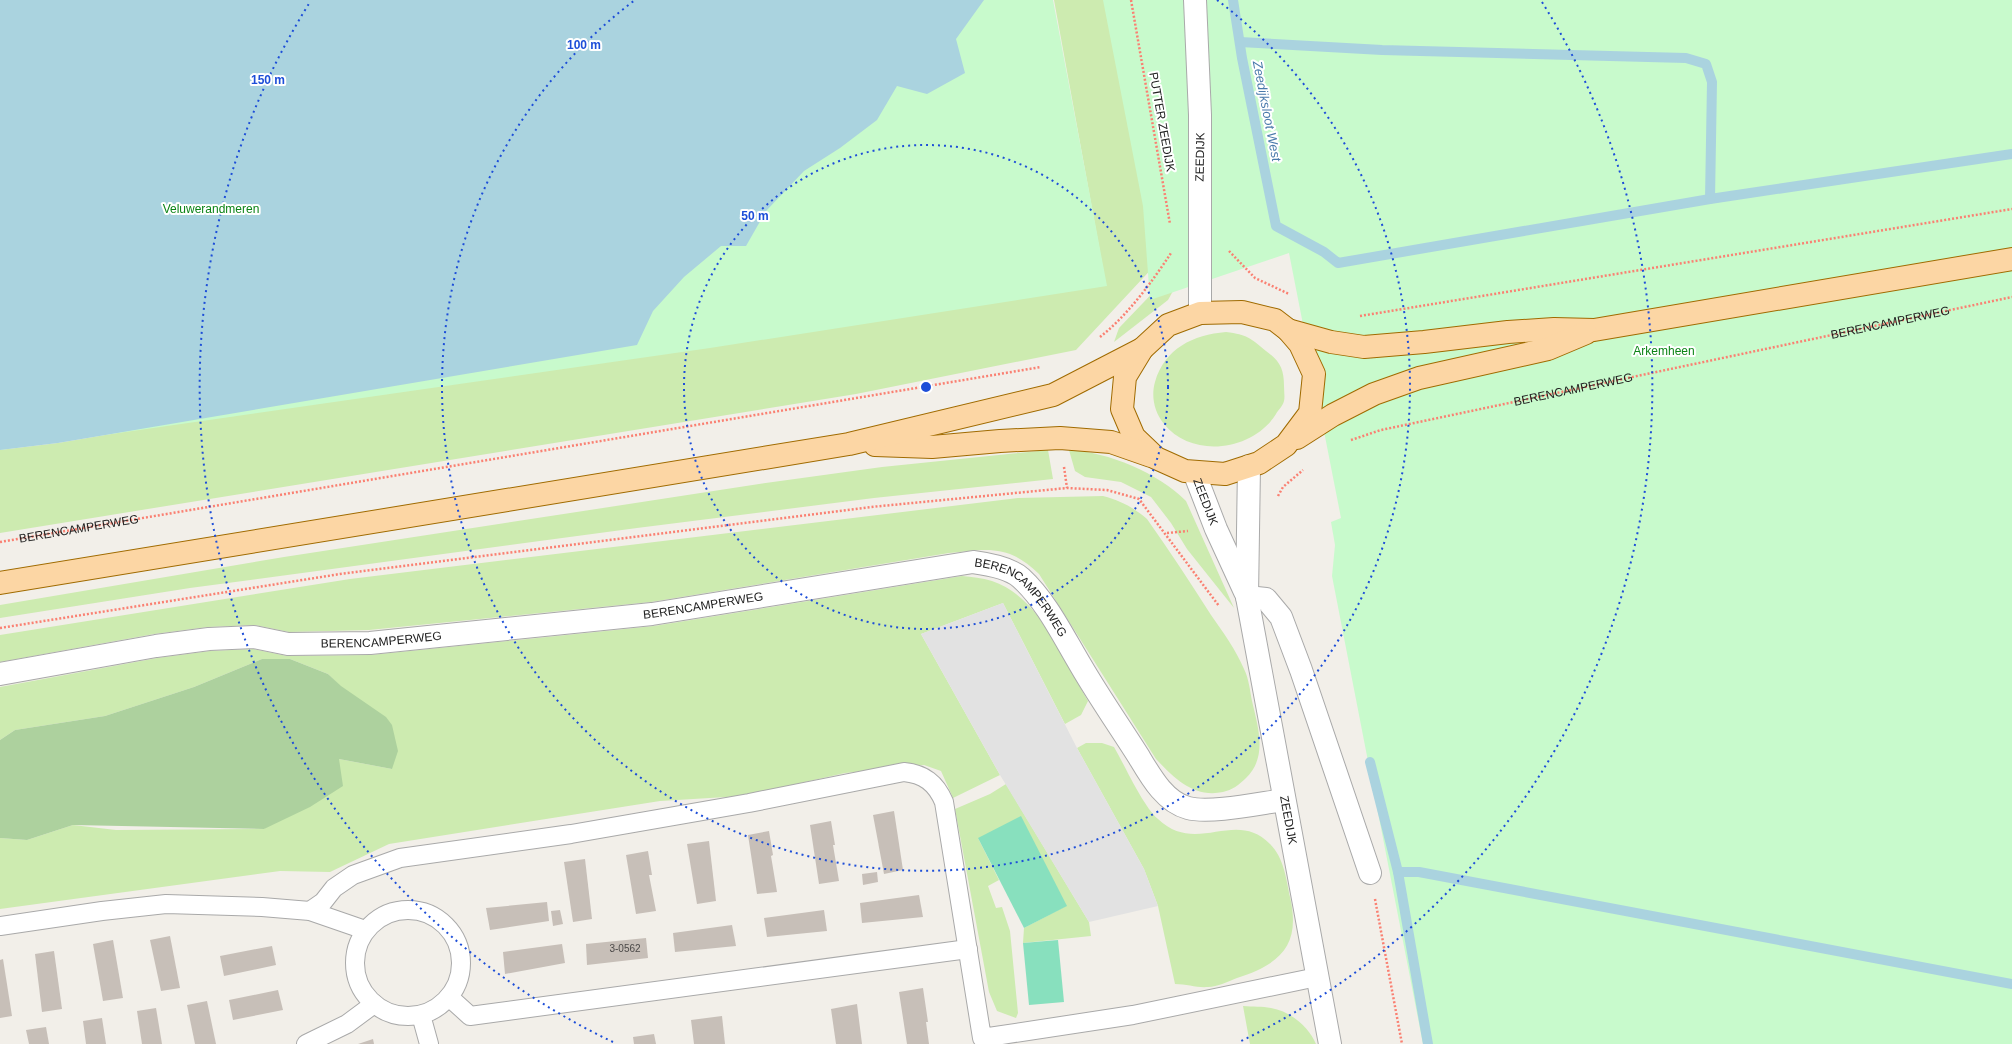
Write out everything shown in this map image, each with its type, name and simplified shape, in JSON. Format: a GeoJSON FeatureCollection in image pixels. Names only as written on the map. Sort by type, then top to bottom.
{"type":"FeatureCollection","features":[{"type":"Feature","properties":{"kind":"main road"},"geometry":{"type":"LineString","coordinates":[[1288,330],[1331,342],[1364,347],[1424,342],[1508,332],[1554,329],[1594,330],[2012,259]]}},
{"type":"Feature","properties":{"kind":"main road"},"geometry":{"type":"LineString","coordinates":[[0,583],[849,444],[1054,395],[1142,349],[1168,325],[1200,313],[1242,312],[1275,320],[1288,330],[1300,344],[1314,374],[1310,413],[1286,445]]}},
{"type":"Feature","properties":{"kind":"main road"},"geometry":{"type":"LineString","coordinates":[[849,444],[932,447],[1000,441],[1060,438],[1111,442],[1156,458],[1185,471],[1225,474],[1259,463],[1333,415],[1374,394],[1419,378],[1548,349],[1594,330]]}},
{"type":"Feature","properties":{"kind":"main road"},"geometry":{"type":"LineString","coordinates":[[1142,349],[1125,377],[1122,409],[1134,437],[1156,458]]}},
{"type":"Feature","properties":{"kind":"street","name":"ZEEDIJK"},"geometry":{"type":"LineString","coordinates":[[1195,0],[1200,115],[1200,313]]}},
{"type":"Feature","properties":{"kind":"street","name":"ZEEDIJK"},"geometry":{"type":"LineString","coordinates":[[1249,466],[1247,597],[1330,1044]]}},
{"type":"Feature","properties":{"kind":"street","name":"ZEEDIJK"},"geometry":{"type":"LineString","coordinates":[[1194,472],[1216,529],[1247,597]]}},
{"type":"Feature","properties":{"kind":"street","name":"BERENCAMPERWEG"},"geometry":{"type":"LineString","coordinates":[[0,674],[156,646],[209,639],[254,637],[288,644],[370,643],[644,615],[973,562],[1001,568],[1020,577],[1033,590],[1046,607],[1089,680],[1166,796],[1177,804],[1189,809],[1203,810],[1284,800]]}},
{"type":"Feature","properties":{"kind":"street"},"geometry":{"type":"LineString","coordinates":[[1247,597],[1266,599],[1281,616],[1301,670],[1370,873]]}},
{"type":"Feature","properties":{"kind":"lane"},"geometry":{"type":"LineString","coordinates":[[310,911],[323,902],[334,888],[353,875],[400,858],[571,834],[749,803],[904,772],[923,776],[931,781],[939,791],[944,802],[983,1041],[1133,1015],[1317,977]]}},
{"type":"Feature","properties":{"kind":"lane"},"geometry":{"type":"LineString","coordinates":[[0,926],[102,911],[166,904],[262,907],[310,911],[365,930]]}},
{"type":"Feature","properties":{"kind":"lane"},"geometry":{"type":"LineString","coordinates":[[412,910],[428,913],[442,922],[453,934],[460,950],[461,967],[458,983],[449,998],[437,1009],[421,1015],[404,1017],[388,1013],[374,1004],[363,992],[356,976],[355,959],[358,943],[365,930],[379,918],[395,911],[412,910]]}},
{"type":"Feature","properties":{"kind":"lane"},"geometry":{"type":"LineString","coordinates":[[449,998],[470,1016],[968,949]]}},
{"type":"Feature","properties":{"kind":"lane"},"geometry":{"type":"LineString","coordinates":[[306,1044],[347,1024],[374,1004]]}},
{"type":"Feature","properties":{"kind":"lane"},"geometry":{"type":"LineString","coordinates":[[421,1015],[429,1044]]}},
{"type":"Feature","properties":{"kind":"path","name":"PUTTER ZEEDIJK"},"geometry":{"type":"LineString","coordinates":[[1131,0],[1171,229]]}},
{"type":"Feature","properties":{"kind":"path"},"geometry":{"type":"LineString","coordinates":[[1359,316],[2012,209]]}},
{"type":"Feature","properties":{"kind":"path"},"geometry":{"type":"LineString","coordinates":[[1199,244],[1215,244],[1228,250],[1255,278],[1281,289],[1293,297]]}},
{"type":"Feature","properties":{"kind":"path"},"geometry":{"type":"LineString","coordinates":[[1095,340],[1113,327],[1159,271],[1175,248]]}},
{"type":"Feature","properties":{"kind":"path","name":"BERENCAMPERWEG"},"geometry":{"type":"LineString","coordinates":[[1346,441],[1404,425],[2012,296]]}},
{"type":"Feature","properties":{"kind":"path","name":"BERENCAMPERWEG"},"geometry":{"type":"LineString","coordinates":[[0,542],[1049,366]]}},
{"type":"Feature","properties":{"kind":"path"},"geometry":{"type":"LineString","coordinates":[[1248,526],[1262,522],[1283,487],[1307,467]]}},
{"type":"Feature","properties":{"kind":"path"},"geometry":{"type":"LineString","coordinates":[[0,628],[340,574],[872,507],[1066,488],[1107,490],[1139,499],[1166,533],[1220,608]]}},
{"type":"Feature","properties":{"kind":"path"},"geometry":{"type":"LineString","coordinates":[[1166,533],[1216,529]]}},
{"type":"Feature","properties":{"kind":"path"},"geometry":{"type":"LineString","coordinates":[[1370,873],[1402,1044]]}},
{"type":"Feature","properties":{"kind":"green space","name":"Veluwerandmeren"},"geometry":{"type":"Polygon","coordinates":[[[0,0],[1053,0],[1107,286],[710,348],[0,450],[0,0]]]}},
{"type":"Feature","properties":{"kind":"green space"},"geometry":{"type":"Polygon","coordinates":[[[1054,0],[1126,0],[1157,263],[1076,350],[856,394],[0,533],[0,450],[58,443],[637,345],[1106,285],[1054,0]]]}},
{"type":"Feature","properties":{"kind":"green space","name":"Arkemheen"},"geometry":{"type":"Polygon","coordinates":[[[1103,0],[2012,0],[2012,1044],[1423,1044],[1332,576],[1335,545],[1331,522],[1341,518],[1289,253],[1150,300],[1143,206],[1103,0]]]}},
{"type":"Feature","properties":{"kind":"green space"},"geometry":{"type":"Polygon","coordinates":[[[1165,280],[1178,282],[1168,300],[1114,342],[1119,328],[1165,280]]]}},
{"type":"Feature","properties":{"kind":"green space"},"geometry":{"type":"Polygon","coordinates":[[[1226,332],[1248,337],[1275,358],[1282,370],[1284,380],[1283,403],[1266,426],[1253,436],[1238,443],[1222,446],[1206,446],[1190,442],[1176,435],[1164,424],[1158,414],[1153,398],[1155,382],[1166,360],[1182,345],[1202,336],[1226,332]]]}},
{"type":"Feature","properties":{"kind":"green space"},"geometry":{"type":"Polygon","coordinates":[[[1048,450],[1053,479],[874,498],[637,528],[190,588],[0,618],[0,605],[284,557],[759,484],[882,467],[1048,450]]]}},
{"type":"Feature","properties":{"kind":"green space"},"geometry":{"type":"Polygon","coordinates":[[[1069,450],[1100,455],[1132,466],[1162,482],[1186,501],[1234,608],[1187,549],[1171,523],[1151,497],[1121,482],[1085,477],[1075,471],[1069,450]]]}},
{"type":"Feature","properties":{"kind":"green space"},"geometry":{"type":"Polygon","coordinates":[[[1103,496],[1126,505],[1147,519],[1229,641],[1246,673],[1259,731],[1259,751],[1253,770],[1241,783],[1229,790],[1213,793],[1194,789],[1178,780],[1156,759],[1039,574],[1028,564],[1007,553],[997,551],[975,550],[949,553],[651,602],[369,630],[289,632],[255,625],[208,627],[154,634],[0,662],[0,635],[350,579],[1018,498],[1103,496]]]}},
{"type":"Feature","properties":{"kind":"green space"},"geometry":{"type":"Polygon","coordinates":[[[962,576],[992,581],[1009,589],[1024,601],[1037,615],[1060,649],[1088,701],[1081,715],[1065,724],[1003,603],[921,634],[1000,775],[953,798],[941,771],[924,765],[845,773],[743,796],[660,801],[389,844],[330,872],[280,871],[0,909],[0,838],[27,840],[73,825],[116,830],[264,829],[339,759],[392,769],[340,686],[328,674],[290,659],[262,659],[194,687],[105,716],[15,730],[0,740],[0,687],[157,658],[210,651],[253,649],[287,656],[370,655],[654,626],[962,576]]]}},
{"type":"Feature","properties":{"kind":"green space"},"geometry":{"type":"Polygon","coordinates":[[[262,659],[290,659],[328,674],[341,686],[386,717],[392,725],[398,751],[392,769],[339,759],[343,786],[310,807],[264,829],[73,825],[27,840],[0,838],[0,740],[15,730],[105,716],[194,687],[262,659]]]}},
{"type":"Feature","properties":{"kind":"green space"},"geometry":{"type":"Polygon","coordinates":[[[1086,743],[1102,743],[1114,747],[1146,805],[1158,819],[1173,829],[1187,833],[1201,834],[1229,830],[1243,830],[1257,834],[1270,844],[1275,850],[1284,869],[1293,914],[1293,928],[1290,940],[1276,959],[1252,972],[1212,987],[1175,984],[1158,906],[1144,869],[1077,748],[1086,743]]]}},
{"type":"Feature","properties":{"kind":"green space"},"geometry":{"type":"Polygon","coordinates":[[[1006,784],[1089,922],[1091,936],[1023,943],[1024,928],[1066,906],[978,838],[999,880],[988,886],[996,908],[1002,907],[1010,931],[1018,1013],[1016,1018],[997,1011],[989,992],[955,809],[990,794],[1006,784]]]}},
{"type":"Feature","properties":{"kind":"green space"},"geometry":{"type":"Polygon","coordinates":[[[1021,816],[1067,906],[1024,928],[978,838],[1021,816]]]}},
{"type":"Feature","properties":{"kind":"green space"},"geometry":{"type":"Polygon","coordinates":[[[1058,940],[1064,1002],[1029,1005],[1023,943],[1058,940]]]}},
{"type":"Feature","properties":{"kind":"green space"},"geometry":{"type":"Polygon","coordinates":[[[1243,1006],[1268,1007],[1285,1012],[1304,1026],[1316,1044],[1250,1044],[1243,1006]]]}},
{"type":"Feature","properties":{"kind":"shaded area"},"geometry":{"type":"Polygon","coordinates":[[[1003,603],[1077,748],[1144,869],[1158,906],[1089,922],[1000,775],[921,634],[1003,603]]]}},
{"type":"Feature","properties":{"kind":"water","name":"Veluwerandmeren"},"geometry":{"type":"Polygon","coordinates":[[[0,0],[984,0],[956,39],[965,73],[927,94],[897,86],[877,120],[840,148],[804,171],[766,211],[746,246],[721,246],[684,277],[653,311],[637,345],[58,443],[0,450],[0,0]]]}},
{"type":"Feature","properties":{"kind":"building"},"geometry":{"type":"Polygon","coordinates":[[[894,811],[903,870],[884,874],[873,815],[894,811]]]}},
{"type":"Feature","properties":{"kind":"building"},"geometry":{"type":"Polygon","coordinates":[[[831,821],[839,881],[819,884],[810,825],[831,821]]]}},
{"type":"Feature","properties":{"kind":"building"},"geometry":{"type":"Polygon","coordinates":[[[769,831],[773,855],[771,856],[777,892],[757,894],[748,835],[769,831]]]}},
{"type":"Feature","properties":{"kind":"building"},"geometry":{"type":"Polygon","coordinates":[[[709,841],[716,901],[697,904],[687,844],[709,841]]]}},
{"type":"Feature","properties":{"kind":"building"},"geometry":{"type":"Polygon","coordinates":[[[648,851],[652,875],[649,875],[656,911],[636,914],[626,855],[648,851]]]}},
{"type":"Feature","properties":{"kind":"building"},"geometry":{"type":"Polygon","coordinates":[[[585,859],[592,919],[573,922],[564,862],[585,859]]]}},
{"type":"Feature","properties":{"kind":"building"},"geometry":{"type":"Polygon","coordinates":[[[877,872],[878,882],[863,885],[862,874],[877,872]]]}},
{"type":"Feature","properties":{"kind":"building"},"geometry":{"type":"Polygon","coordinates":[[[919,895],[923,917],[862,923],[860,903],[919,895]]]}},
{"type":"Feature","properties":{"kind":"building"},"geometry":{"type":"Polygon","coordinates":[[[547,902],[549,921],[490,930],[486,908],[547,902]]]}},
{"type":"Feature","properties":{"kind":"building"},"geometry":{"type":"Polygon","coordinates":[[[560,910],[563,924],[553,926],[551,911],[560,910]]]}},
{"type":"Feature","properties":{"kind":"building"},"geometry":{"type":"Polygon","coordinates":[[[824,910],[827,931],[767,937],[764,918],[824,910]]]}},
{"type":"Feature","properties":{"kind":"building"},"geometry":{"type":"Polygon","coordinates":[[[732,925],[736,946],[675,952],[673,933],[732,925]]]}},
{"type":"Feature","properties":{"kind":"building"},"geometry":{"type":"Polygon","coordinates":[[[170,936],[180,988],[161,991],[150,940],[170,936]]]}},
{"type":"Feature","properties":{"kind":"building"},"geometry":{"type":"Polygon","coordinates":[[[646,938],[648,958],[587,965],[586,944],[646,938]]]}},
{"type":"Feature","properties":{"kind":"building"},"geometry":{"type":"Polygon","coordinates":[[[113,940],[123,998],[103,1001],[93,944],[113,940]]]}},
{"type":"Feature","properties":{"kind":"building"},"geometry":{"type":"Polygon","coordinates":[[[562,944],[565,963],[505,974],[503,952],[562,944]]]}},
{"type":"Feature","properties":{"kind":"building"},"geometry":{"type":"Polygon","coordinates":[[[272,946],[276,965],[224,976],[220,956],[272,946]]]}},
{"type":"Feature","properties":{"kind":"building"},"geometry":{"type":"Polygon","coordinates":[[[54,951],[62,1009],[42,1012],[35,954],[54,951]]]}},
{"type":"Feature","properties":{"kind":"building"},"geometry":{"type":"Polygon","coordinates":[[[3,959],[12,1016],[0,1018],[0,960],[3,959]]]}},
{"type":"Feature","properties":{"kind":"building"},"geometry":{"type":"Polygon","coordinates":[[[923,988],[928,1022],[926,1022],[929,1044],[907,1044],[899,992],[923,988]]]}},
{"type":"Feature","properties":{"kind":"building"},"geometry":{"type":"Polygon","coordinates":[[[278,990],[283,1010],[233,1020],[229,1000],[278,990]]]}},
{"type":"Feature","properties":{"kind":"building"},"geometry":{"type":"Polygon","coordinates":[[[207,1001],[216,1044],[195,1044],[187,1005],[207,1001]]]}},
{"type":"Feature","properties":{"kind":"building"},"geometry":{"type":"Polygon","coordinates":[[[857,1004],[862,1044],[836,1044],[831,1009],[857,1004]]]}},
{"type":"Feature","properties":{"kind":"building"},"geometry":{"type":"Polygon","coordinates":[[[156,1008],[162,1044],[142,1044],[137,1011],[156,1008]]]}},
{"type":"Feature","properties":{"kind":"building"},"geometry":{"type":"Polygon","coordinates":[[[722,1016],[725,1044],[694,1044],[691,1020],[722,1016]]]}},
{"type":"Feature","properties":{"kind":"building"},"geometry":{"type":"Polygon","coordinates":[[[102,1018],[106,1044],[86,1044],[83,1021],[102,1018]]]}},
{"type":"Feature","properties":{"kind":"building"},"geometry":{"type":"Polygon","coordinates":[[[46,1027],[49,1044],[29,1044],[26,1030],[46,1027]]]}},
{"type":"Feature","properties":{"kind":"building"},"geometry":{"type":"Polygon","coordinates":[[[654,1034],[656,1044],[634,1044],[633,1037],[654,1034]]]}},
{"type":"Feature","properties":{"kind":"building"},"geometry":{"type":"Polygon","coordinates":[[[373,1039],[374,1044],[358,1044],[373,1039]]]}},
{"type":"Feature","properties":{"kind":"waterway","name":"Zeedijksloot West"},"geometry":{"type":"LineString","coordinates":[[1233,0],[1242,58],[1276,226],[1324,252],[1338,263],[1710,199],[2012,154]]}},
{"type":"Feature","properties":{"kind":"waterway"},"geometry":{"type":"LineString","coordinates":[[1240,42],[1382,50],[1686,58],[1706,64],[1712,82],[1710,199]]}},
{"type":"Feature","properties":{"kind":"waterway"},"geometry":{"type":"LineString","coordinates":[[1370,762],[1398,872],[1428,1044]]}},
{"type":"Feature","properties":{"kind":"waterway"},"geometry":{"type":"LineString","coordinates":[[1398,872],[1419,872],[2012,984]]}}]}
